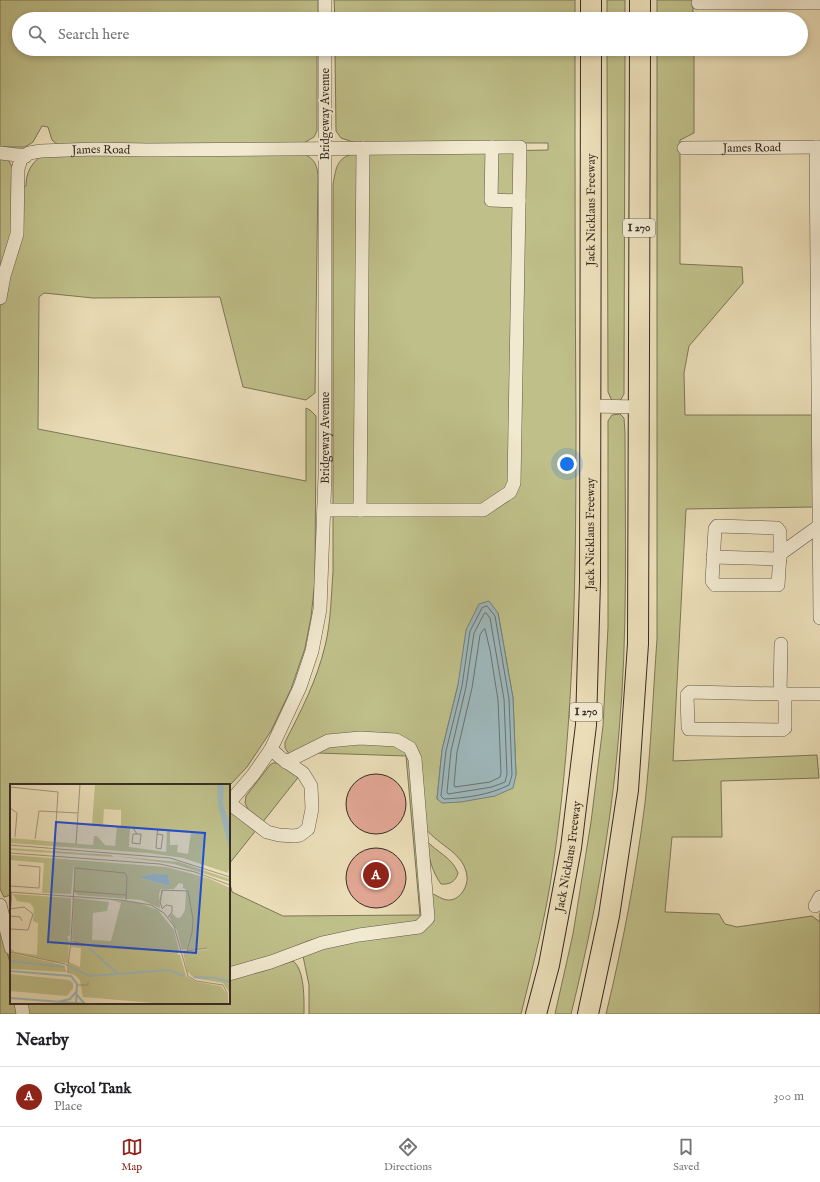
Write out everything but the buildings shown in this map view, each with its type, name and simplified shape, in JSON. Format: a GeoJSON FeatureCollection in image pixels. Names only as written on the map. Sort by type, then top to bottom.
{"type":"FeatureCollection","features":[{"type":"Feature","properties":{"kind":"highway"},"geometry":{"type":"LineString","coordinates":[[591,0],[591,12]]}},
{"type":"Feature","properties":{"kind":"highway"},"geometry":{"type":"LineString","coordinates":[[640,0],[640,12]]}},
{"type":"Feature","properties":{"kind":"highway","name":"Jack Nicklaus Freeway"},"geometry":{"type":"LineString","coordinates":[[536,1014],[549,965],[571,848],[586,725],[590,581],[591,56]]}},
{"type":"Feature","properties":{"kind":"highway","name":"I 270"},"geometry":{"type":"LineString","coordinates":[[588,1014],[609,916],[628,790],[638,644],[640,56]]}},
{"type":"Feature","properties":{"kind":"street"},"geometry":{"type":"LineString","coordinates":[[325,0],[325,12]]}},
{"type":"Feature","properties":{"kind":"street"},"geometry":{"type":"LineString","coordinates":[[698,3],[820,3]]}},
{"type":"Feature","properties":{"kind":"street","name":"Bridgeway Avenue"},"geometry":{"type":"LineString","coordinates":[[230,802],[254,775],[271,749],[300,687],[312,651],[320,609],[325,476],[325,56]]}},
{"type":"Feature","properties":{"kind":"street"},"geometry":{"type":"LineString","coordinates":[[324,510],[482,510],[510,492],[514,483],[519,201],[491,200],[492,147]]}},
{"type":"Feature","properties":{"kind":"street","name":"James Road"},"geometry":{"type":"LineString","coordinates":[[26,156],[29,153],[41,151],[63,150],[520,147],[519,201]]}},
{"type":"Feature","properties":{"kind":"street"},"geometry":{"type":"LineString","coordinates":[[818,147],[820,618]]}},
{"type":"Feature","properties":{"kind":"street","name":"James Road"},"geometry":{"type":"LineString","coordinates":[[684,148],[818,147]]}},
{"type":"Feature","properties":{"kind":"street"},"geometry":{"type":"LineString","coordinates":[[360,510],[363,148]]}},
{"type":"Feature","properties":{"kind":"street"},"geometry":{"type":"LineString","coordinates":[[0,153],[26,156]]}},
{"type":"Feature","properties":{"kind":"street"},"geometry":{"type":"LineString","coordinates":[[0,298],[4,276],[18,234],[18,168],[21,159],[26,156]]}},
{"type":"Feature","properties":{"kind":"street"},"geometry":{"type":"LineString","coordinates":[[590,406],[639,407]]}},
{"type":"Feature","properties":{"kind":"street"},"geometry":{"type":"LineString","coordinates":[[717,526],[777,528],[780,532],[778,585],[715,585],[712,581],[713,557],[715,529],[717,526]]}},
{"type":"Feature","properties":{"kind":"street"},"geometry":{"type":"LineString","coordinates":[[713,557],[780,557],[819,526]]}},
{"type":"Feature","properties":{"kind":"street"},"geometry":{"type":"LineString","coordinates":[[780,644],[783,694],[784,728],[782,730],[690,729],[688,727],[687,695],[690,692],[783,694],[820,694]]}},
{"type":"Feature","properties":{"kind":"street"},"geometry":{"type":"LineString","coordinates":[[230,974],[271,962],[322,943],[359,935],[418,927],[428,918],[415,759],[410,748],[396,740],[360,738],[328,741],[286,762]]}},
{"type":"Feature","properties":{"kind":"street"},"geometry":{"type":"LineString","coordinates":[[230,804],[267,832],[279,835],[300,835],[308,829],[312,809],[311,786],[303,772],[286,762],[271,749]]}},
{"type":"Feature","properties":{"kind":"street"},"geometry":{"type":"LineString","coordinates":[[10,903],[0,905],[10,945]]}},
{"type":"Feature","properties":{"kind":"street"},"geometry":{"type":"LineString","coordinates":[[21,1004],[23,1014]]}},
{"type":"Feature","properties":{"kind":"green space"},"geometry":{"type":"Polygon","coordinates":[[[0,0],[318,0],[318,12],[12,12],[12,56],[317,56],[317,131],[314,137],[302,144],[58,145],[52,140],[48,127],[42,126],[33,142],[25,147],[0,147],[0,0]]]}},
{"type":"Feature","properties":{"kind":"green space"},"geometry":{"type":"Polygon","coordinates":[[[334,0],[575,0],[575,12],[335,12],[334,0]]]}},
{"type":"Feature","properties":{"kind":"green space"},"geometry":{"type":"Polygon","coordinates":[[[607,0],[625,0],[625,12],[607,12],[607,0]]]}},
{"type":"Feature","properties":{"kind":"green space"},"geometry":{"type":"Polygon","coordinates":[[[657,0],[693,0],[693,12],[657,12],[657,0]]]}},
{"type":"Feature","properties":{"kind":"green space"},"geometry":{"type":"Polygon","coordinates":[[[335,56],[575,56],[576,531],[570,699],[566,755],[553,866],[539,940],[521,1014],[309,1014],[309,985],[303,956],[307,949],[423,927],[431,893],[444,899],[452,900],[462,893],[467,881],[462,862],[451,850],[431,835],[426,829],[418,756],[378,734],[289,754],[285,748],[285,742],[303,707],[322,659],[327,637],[330,609],[333,572],[333,184],[336,169],[343,159],[352,154],[548,150],[548,143],[356,143],[341,138],[336,131],[335,56]],[[498,613],[458,685],[442,750],[437,799],[516,775],[513,698],[498,613]]]}},
{"type":"Feature","properties":{"kind":"green space"},"geometry":{"type":"Polygon","coordinates":[[[607,56],[625,56],[624,394],[620,401],[612,401],[608,392],[607,56]]]}},
{"type":"Feature","properties":{"kind":"green space"},"geometry":{"type":"Polygon","coordinates":[[[657,56],[694,56],[694,133],[680,140],[680,264],[742,267],[743,283],[689,346],[684,373],[685,415],[813,415],[814,507],[686,509],[673,761],[817,755],[819,778],[721,781],[722,837],[672,837],[665,912],[719,914],[725,924],[737,927],[812,916],[820,922],[820,1014],[606,1014],[618,961],[638,856],[649,762],[657,639],[657,56]]]}},
{"type":"Feature","properties":{"kind":"green space"},"geometry":{"type":"Polygon","coordinates":[[[300,153],[311,158],[315,164],[318,175],[315,393],[306,400],[243,387],[220,297],[93,298],[44,293],[39,297],[38,429],[306,481],[306,408],[310,410],[316,416],[315,581],[311,617],[305,648],[291,689],[271,731],[247,767],[230,785],[10,784],[10,895],[4,897],[0,889],[0,158],[8,160],[13,168],[14,187],[26,186],[30,169],[42,155],[300,153]]]}},
{"type":"Feature","properties":{"kind":"green space"},"geometry":{"type":"Polygon","coordinates":[[[620,414],[624,418],[625,433],[625,583],[624,658],[616,768],[601,874],[571,1014],[555,1014],[573,934],[591,822],[603,726],[608,627],[608,421],[612,415],[620,414]]]}},
{"type":"Feature","properties":{"kind":"green space"},"geometry":{"type":"Polygon","coordinates":[[[344,742],[391,743],[409,754],[424,881],[421,923],[330,935],[308,941],[282,952],[281,965],[293,961],[300,971],[303,986],[304,1014],[25,1014],[23,1004],[230,1004],[230,884],[232,892],[283,916],[420,915],[406,756],[318,753],[326,747],[344,742]]]}},
{"type":"Feature","properties":{"kind":"green space"},"geometry":{"type":"Polygon","coordinates":[[[273,763],[279,763],[300,775],[262,823],[249,811],[245,803],[246,796],[273,763]]]}},
{"type":"Feature","properties":{"kind":"green space"},"geometry":{"type":"Polygon","coordinates":[[[230,812],[257,829],[230,863],[230,812]]]}},
{"type":"Feature","properties":{"kind":"green space"},"geometry":{"type":"Polygon","coordinates":[[[426,840],[455,867],[458,873],[452,882],[441,884],[431,863],[426,840]]]}},
{"type":"Feature","properties":{"kind":"green space"},"geometry":{"type":"Polygon","coordinates":[[[0,924],[10,963],[10,1004],[18,1004],[20,1014],[0,1014],[0,924]]]}},
{"type":"Feature","properties":{"kind":"water"},"geometry":{"type":"Polygon","coordinates":[[[489,601],[498,613],[513,698],[516,775],[513,788],[495,796],[461,802],[442,803],[437,799],[442,750],[458,685],[466,630],[479,604],[489,601]]]}},
{"type":"Feature","properties":{"kind":"place","name":"Glycol Tank"},"geometry":{"type":"Point","coordinates":[376,875]}}]}
